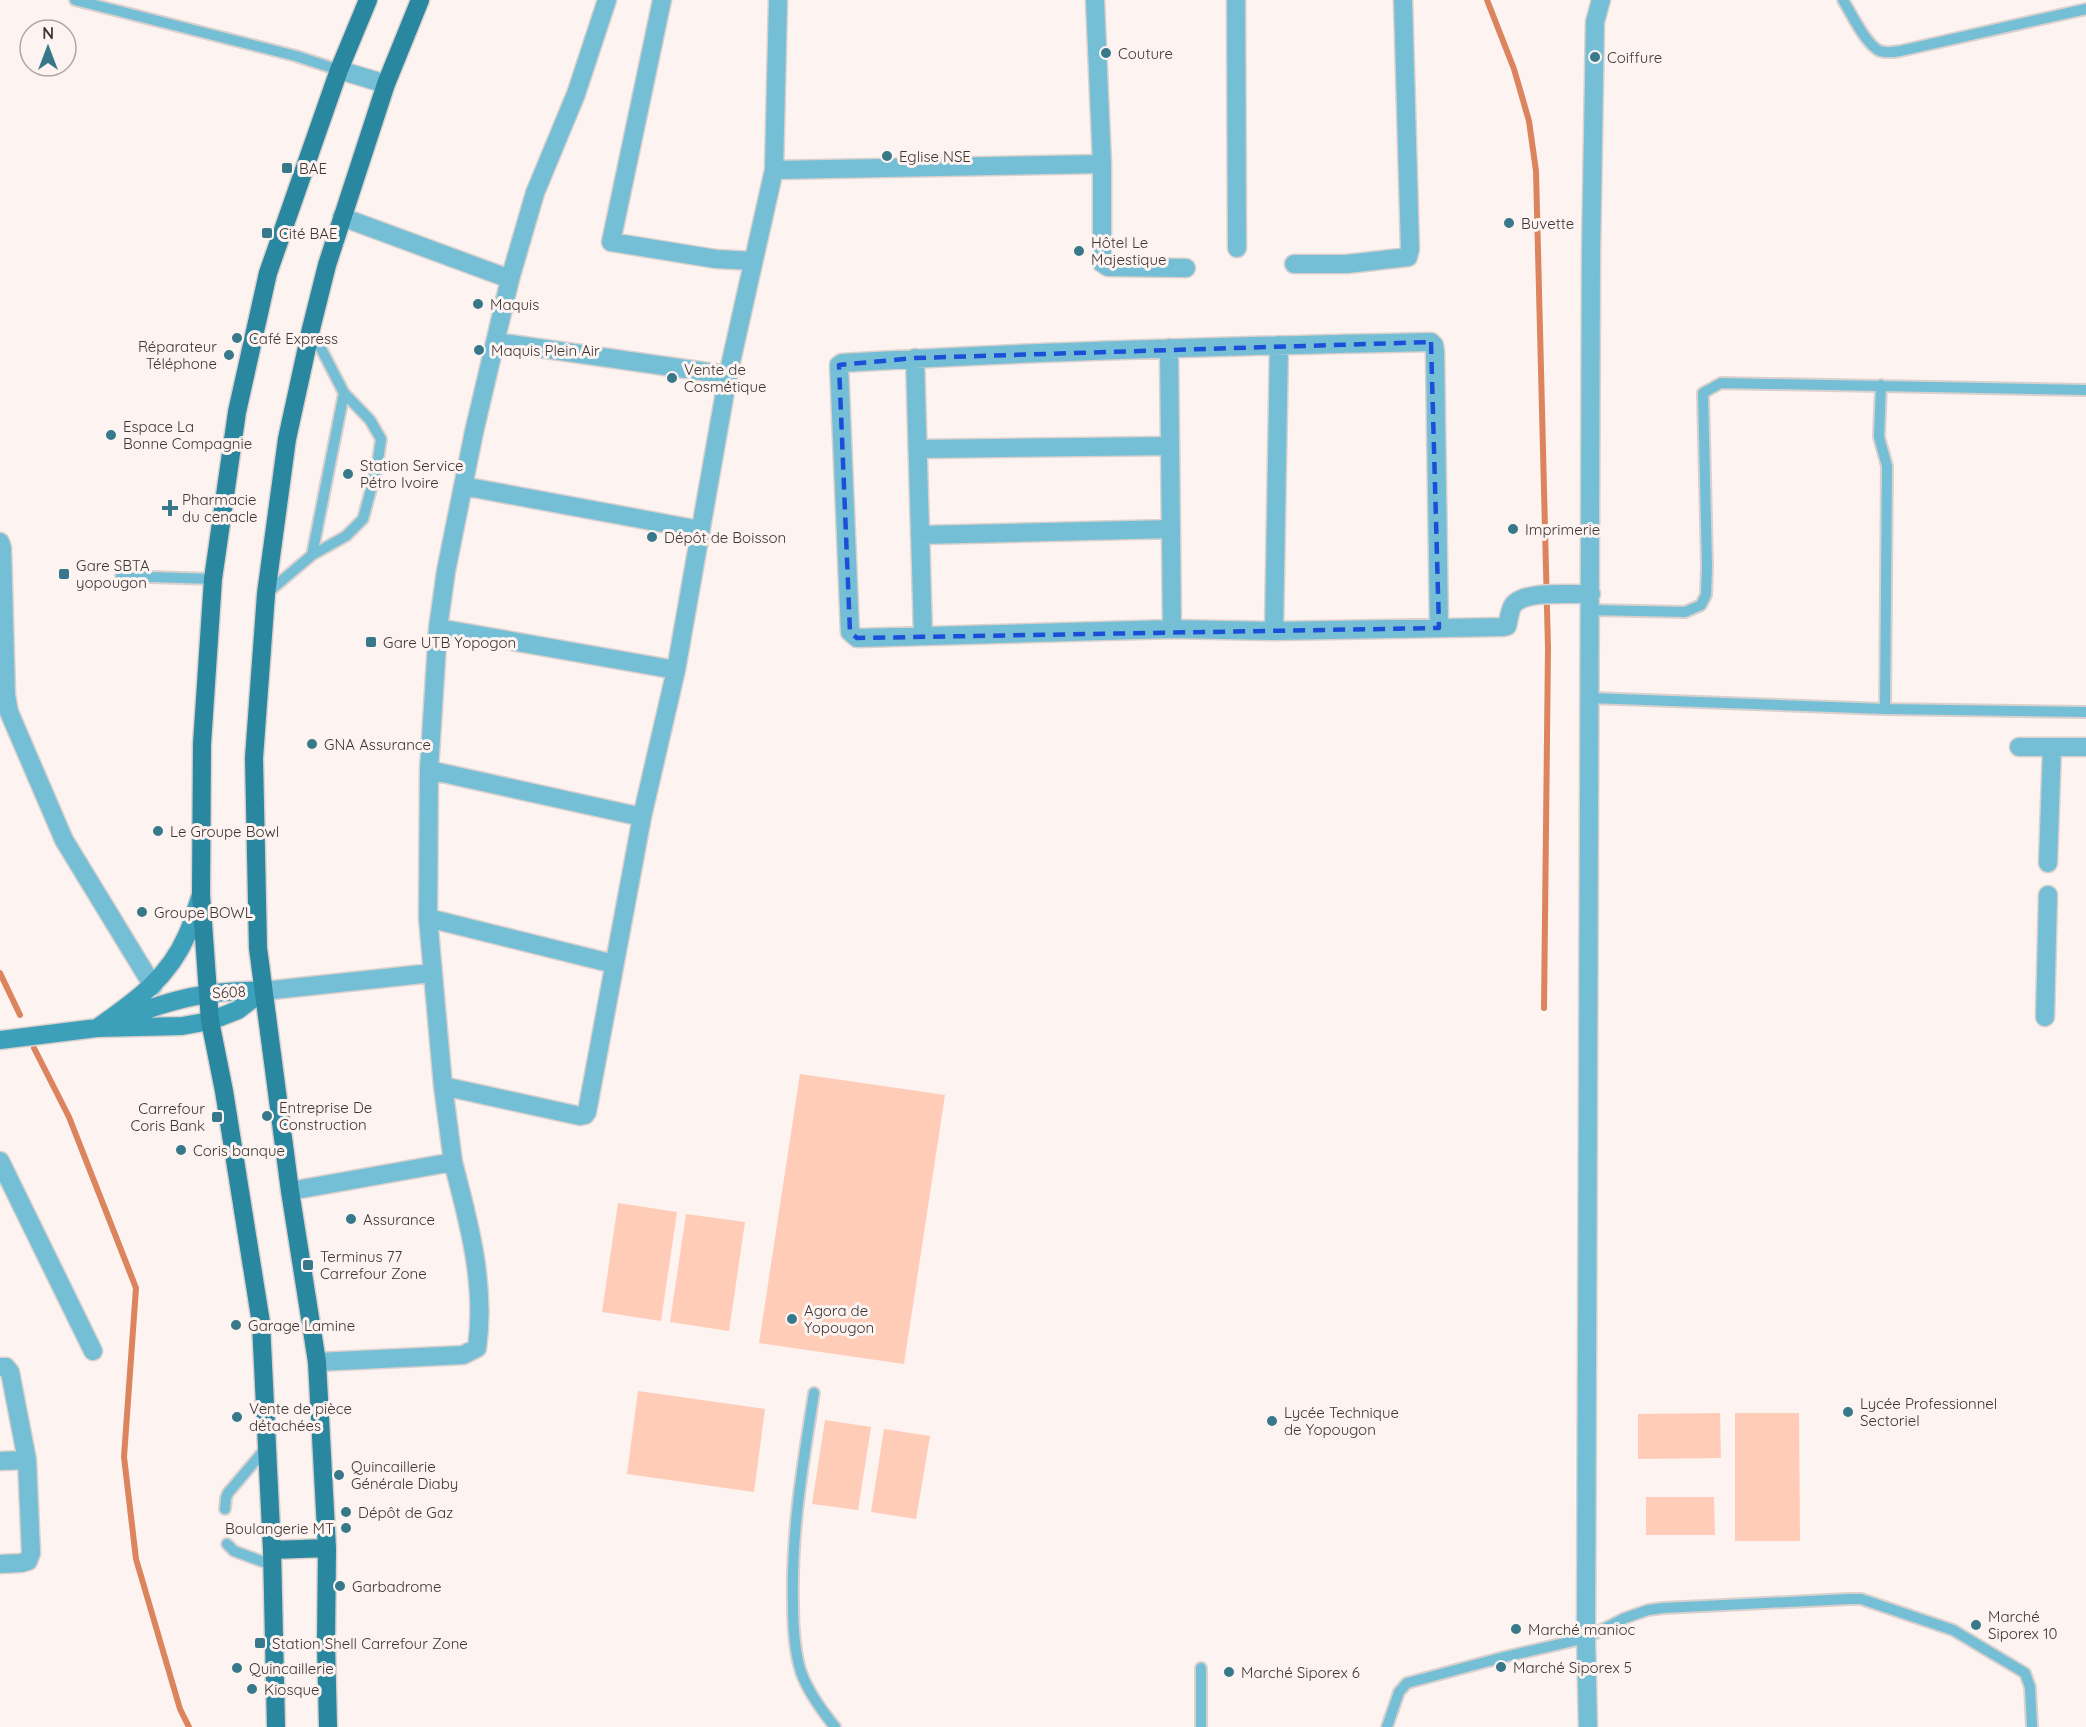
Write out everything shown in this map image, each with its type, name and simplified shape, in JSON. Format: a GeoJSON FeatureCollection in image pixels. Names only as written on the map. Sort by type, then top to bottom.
{"type":"FeatureCollection","features":[{"type":"Feature","properties":{"kind":"main road"},"geometry":{"type":"LineString","coordinates":[[276,1727],[272,1557],[261,1323],[224,1091],[210,1021],[201,895],[202,744],[213,579],[237,412],[268,273],[339,70],[368,0]]}},
{"type":"Feature","properties":{"kind":"main road"},"geometry":{"type":"LineString","coordinates":[[328,1727],[327,1548],[317,1362],[290,1191],[258,948],[254,758],[266,594],[287,439],[310,329],[342,217],[386,84],[420,0]]}},
{"type":"Feature","properties":{"kind":"main road"},"geometry":{"type":"LineString","coordinates":[[272,1557],[327,1548]]}},
{"type":"Feature","properties":{"kind":"street"},"geometry":{"type":"LineString","coordinates":[[317,1362],[463,1355],[477,1348],[480,1328],[474,1242],[453,1162],[443,1086],[428,918],[429,770],[438,628],[446,571],[463,486],[510,279],[535,193],[576,94],[607,0]]}},
{"type":"Feature","properties":{"kind":"street"},"geometry":{"type":"LineString","coordinates":[[662,0],[612,242],[716,259],[753,261]]}},
{"type":"Feature","properties":{"kind":"street"},"geometry":{"type":"LineString","coordinates":[[443,1086],[585,1115],[587,1112],[642,817],[676,670],[728,375],[774,170],[778,0]]}},
{"type":"Feature","properties":{"kind":"street"},"geometry":{"type":"LineString","coordinates":[[1095,0],[1102,164],[1102,263],[1108,267],[1186,268]]}},
{"type":"Feature","properties":{"kind":"street"},"geometry":{"type":"LineString","coordinates":[[1236,0],[1237,248]]}},
{"type":"Feature","properties":{"kind":"street"},"geometry":{"type":"LineString","coordinates":[[1294,264],[1347,264],[1408,257],[1410,249],[1403,0]]}},
{"type":"Feature","properties":{"kind":"street"},"geometry":{"type":"LineString","coordinates":[[1588,1727],[1586,1638],[1592,253],[1595,22],[1601,0]]}},
{"type":"Feature","properties":{"kind":"street"},"geometry":{"type":"LineString","coordinates":[[339,70],[386,84]]}},
{"type":"Feature","properties":{"kind":"street"},"geometry":{"type":"LineString","coordinates":[[774,170],[1102,164]]}},
{"type":"Feature","properties":{"kind":"street"},"geometry":{"type":"LineString","coordinates":[[342,217],[510,279]]}},
{"type":"Feature","properties":{"kind":"street"},"geometry":{"type":"LineString","coordinates":[[496,342],[728,375]]}},
{"type":"Feature","properties":{"kind":"street"},"geometry":{"type":"LineString","coordinates":[[1439,628],[1434,345],[1431,342],[1169,348],[915,358],[842,363],[838,369],[849,632],[857,638],[1172,629],[1274,631],[1439,628],[1506,626],[1513,605],[1546,595],[1591,602]]}},
{"type":"Feature","properties":{"kind":"street"},"geometry":{"type":"LineString","coordinates":[[1274,631],[1279,345]]}},
{"type":"Feature","properties":{"kind":"street"},"geometry":{"type":"LineString","coordinates":[[1169,348],[1172,629]]}},
{"type":"Feature","properties":{"kind":"street"},"geometry":{"type":"LineString","coordinates":[[915,358],[923,635]]}},
{"type":"Feature","properties":{"kind":"street"},"geometry":{"type":"LineString","coordinates":[[918,448],[1170,446]]}},
{"type":"Feature","properties":{"kind":"street"},"geometry":{"type":"LineString","coordinates":[[463,486],[700,530]]}},
{"type":"Feature","properties":{"kind":"street"},"geometry":{"type":"LineString","coordinates":[[920,535],[1171,529]]}},
{"type":"Feature","properties":{"kind":"street"},"geometry":{"type":"LineString","coordinates":[[0,542],[6,695],[9,712],[64,840],[153,986]]}},
{"type":"Feature","properties":{"kind":"street"},"geometry":{"type":"LineString","coordinates":[[438,628],[676,670]]}},
{"type":"Feature","properties":{"kind":"street"},"geometry":{"type":"LineString","coordinates":[[2019,747],[2086,747]]}},
{"type":"Feature","properties":{"kind":"street"},"geometry":{"type":"LineString","coordinates":[[2048,863],[2052,747]]}},
{"type":"Feature","properties":{"kind":"street"},"geometry":{"type":"LineString","coordinates":[[429,770],[642,817]]}},
{"type":"Feature","properties":{"kind":"street","name":"S608"},"geometry":{"type":"LineString","coordinates":[[97,1028],[153,986],[169,966],[187,936],[201,895]]}},
{"type":"Feature","properties":{"kind":"street"},"geometry":{"type":"LineString","coordinates":[[2044,1017],[2048,895]]}},
{"type":"Feature","properties":{"kind":"street"},"geometry":{"type":"LineString","coordinates":[[428,918],[614,964]]}},
{"type":"Feature","properties":{"kind":"street"},"geometry":{"type":"LineString","coordinates":[[263,991],[432,973]]}},
{"type":"Feature","properties":{"kind":"street","name":"S608"},"geometry":{"type":"LineString","coordinates":[[97,1028],[160,1004],[208,993],[237,990],[263,991]]}},
{"type":"Feature","properties":{"kind":"street","name":"S608"},"geometry":{"type":"LineString","coordinates":[[0,1040],[97,1028],[182,1026],[210,1021],[238,1010],[263,991]]}},
{"type":"Feature","properties":{"kind":"street"},"geometry":{"type":"LineString","coordinates":[[0,1161],[93,1351]]}},
{"type":"Feature","properties":{"kind":"street"},"geometry":{"type":"LineString","coordinates":[[290,1191],[453,1162]]}},
{"type":"Feature","properties":{"kind":"street"},"geometry":{"type":"LineString","coordinates":[[0,1367],[6,1367],[10,1372],[27,1460],[31,1553],[28,1561],[0,1564]]}},
{"type":"Feature","properties":{"kind":"street"},"geometry":{"type":"LineString","coordinates":[[0,1461],[27,1460]]}},
{"type":"Feature","properties":{"kind":"lane"},"geometry":{"type":"LineString","coordinates":[[75,0],[91,2],[296,56],[339,70]]}},
{"type":"Feature","properties":{"kind":"lane"},"geometry":{"type":"LineString","coordinates":[[1843,0],[1869,41],[1879,50],[1886,52],[1900,51],[2086,9]]}},
{"type":"Feature","properties":{"kind":"lane"},"geometry":{"type":"LineString","coordinates":[[266,594],[312,555],[346,536],[363,519],[377,467],[381,439],[370,420],[344,393],[310,329]]}},
{"type":"Feature","properties":{"kind":"lane"},"geometry":{"type":"LineString","coordinates":[[1591,602],[1685,612],[1701,605],[1706,595],[1703,393],[1721,383],[2086,390]]}},
{"type":"Feature","properties":{"kind":"lane"},"geometry":{"type":"LineString","coordinates":[[1881,385],[1879,437],[1887,466],[1885,709]]}},
{"type":"Feature","properties":{"kind":"lane"},"geometry":{"type":"LineString","coordinates":[[312,555],[344,393]]}},
{"type":"Feature","properties":{"kind":"lane"},"geometry":{"type":"LineString","coordinates":[[121,576],[213,579]]}},
{"type":"Feature","properties":{"kind":"lane"},"geometry":{"type":"LineString","coordinates":[[1591,699],[1885,709],[2086,712]]}},
{"type":"Feature","properties":{"kind":"lane"},"geometry":{"type":"LineString","coordinates":[[814,1393],[795,1514],[792,1581],[794,1646],[802,1674],[820,1709],[835,1727]]}},
{"type":"Feature","properties":{"kind":"lane"},"geometry":{"type":"LineString","coordinates":[[225,1509],[228,1493],[267,1447]]}},
{"type":"Feature","properties":{"kind":"lane"},"geometry":{"type":"LineString","coordinates":[[227,1544],[234,1551],[272,1557]]}},
{"type":"Feature","properties":{"kind":"lane"},"geometry":{"type":"LineString","coordinates":[[1387,1727],[1399,1692],[1407,1683],[1586,1638],[1625,1618],[1648,1610],[1861,1599],[1953,1630],[2025,1673],[2030,1687],[2032,1727]]}},
{"type":"Feature","properties":{"kind":"lane"},"geometry":{"type":"LineString","coordinates":[[1201,1668],[1201,1727]]}},
{"type":"Feature","properties":{"kind":"highlighted area"},"geometry":{"type":"Polygon","coordinates":[[[1431,342],[1439,628],[857,638],[850,632],[839,365],[915,358],[1431,342]]]}},
{"type":"Feature","properties":{"kind":"shaded area"},"geometry":{"type":"Polygon","coordinates":[[[800,1074],[945,1095],[904,1364],[759,1343],[800,1074]]]}},
{"type":"Feature","properties":{"kind":"shaded area"},"geometry":{"type":"Polygon","coordinates":[[[618,1203],[677,1212],[661,1321],[602,1312],[618,1203]]]}},
{"type":"Feature","properties":{"kind":"shaded area"},"geometry":{"type":"Polygon","coordinates":[[[686,1214],[745,1222],[729,1331],[670,1322],[686,1214]]]}},
{"type":"Feature","properties":{"kind":"shaded area"},"geometry":{"type":"Polygon","coordinates":[[[638,1391],[765,1409],[754,1492],[627,1474],[638,1391]]]}},
{"type":"Feature","properties":{"kind":"shaded area"},"geometry":{"type":"Polygon","coordinates":[[[1720,1413],[1721,1458],[1638,1459],[1638,1414],[1720,1413]]]}},
{"type":"Feature","properties":{"kind":"shaded area"},"geometry":{"type":"Polygon","coordinates":[[[1735,1413],[1799,1413],[1800,1541],[1735,1541],[1735,1413]]]}},
{"type":"Feature","properties":{"kind":"shaded area"},"geometry":{"type":"Polygon","coordinates":[[[825,1420],[871,1427],[858,1510],[812,1504],[825,1420]]]}},
{"type":"Feature","properties":{"kind":"shaded area"},"geometry":{"type":"Polygon","coordinates":[[[884,1429],[930,1436],[916,1519],[871,1512],[884,1429]]]}},
{"type":"Feature","properties":{"kind":"shaded area"},"geometry":{"type":"Polygon","coordinates":[[[1646,1497],[1714,1497],[1715,1535],[1646,1535],[1646,1497]]]}},
{"type":"Feature","properties":{"kind":"waterway"},"geometry":{"type":"LineString","coordinates":[[1487,0],[1514,69],[1529,121],[1536,171],[1548,648],[1544,1008]]}},
{"type":"Feature","properties":{"kind":"waterway"},"geometry":{"type":"LineString","coordinates":[[0,973],[20,1015]]}},
{"type":"Feature","properties":{"kind":"waterway"},"geometry":{"type":"LineString","coordinates":[[34,1048],[69,1117],[136,1288],[124,1457],[136,1559],[180,1709],[189,1727]]}},
{"type":"Feature","properties":{"kind":"place","name":"Couture"},"geometry":{"type":"Point","coordinates":[1106,53]}},
{"type":"Feature","properties":{"kind":"place","name":"Coiffure"},"geometry":{"type":"Point","coordinates":[1595,57]}},
{"type":"Feature","properties":{"kind":"place","name":"Eglise NSE"},"geometry":{"type":"Point","coordinates":[887,156]}},
{"type":"Feature","properties":{"kind":"place","name":"BAE"},"geometry":{"type":"Point","coordinates":[287,168]}},
{"type":"Feature","properties":{"kind":"place","name":"Buvette"},"geometry":{"type":"Point","coordinates":[1509,223]}},
{"type":"Feature","properties":{"kind":"place","name":"Cité BAE"},"geometry":{"type":"Point","coordinates":[267,233]}},
{"type":"Feature","properties":{"kind":"place","name":"Hôtel Le Majestique"},"geometry":{"type":"Point","coordinates":[1079,251]}},
{"type":"Feature","properties":{"kind":"place","name":"Maquis"},"geometry":{"type":"Point","coordinates":[478,304]}},
{"type":"Feature","properties":{"kind":"place","name":"Café Express"},"geometry":{"type":"Point","coordinates":[237,338]}},
{"type":"Feature","properties":{"kind":"place","name":"Maquis Plein Air"},"geometry":{"type":"Point","coordinates":[479,350]}},
{"type":"Feature","properties":{"kind":"place","name":"Réparateur Téléphone"},"geometry":{"type":"Point","coordinates":[229,355]}},
{"type":"Feature","properties":{"kind":"place","name":"Vente de Cosmétique"},"geometry":{"type":"Point","coordinates":[672,378]}},
{"type":"Feature","properties":{"kind":"place","name":"Espace La Bonne Compagnie"},"geometry":{"type":"Point","coordinates":[111,435]}},
{"type":"Feature","properties":{"kind":"place","name":"Station Service Pétro Ivoire"},"geometry":{"type":"Point","coordinates":[348,474]}},
{"type":"Feature","properties":{"kind":"place","name":"Pharmacie du cenacle"},"geometry":{"type":"Point","coordinates":[170,508]}},
{"type":"Feature","properties":{"kind":"place","name":"Imprimerie"},"geometry":{"type":"Point","coordinates":[1513,529]}},
{"type":"Feature","properties":{"kind":"place","name":"Dépôt de Boisson"},"geometry":{"type":"Point","coordinates":[652,537]}},
{"type":"Feature","properties":{"kind":"place","name":"Gare SBTA yopougon"},"geometry":{"type":"Point","coordinates":[64,574]}},
{"type":"Feature","properties":{"kind":"place","name":"Gare UTB Yopogon"},"geometry":{"type":"Point","coordinates":[371,642]}},
{"type":"Feature","properties":{"kind":"place","name":"GNA Assurance"},"geometry":{"type":"Point","coordinates":[312,744]}},
{"type":"Feature","properties":{"kind":"place","name":"Le Groupe Bowl"},"geometry":{"type":"Point","coordinates":[158,831]}},
{"type":"Feature","properties":{"kind":"place","name":"Groupe BOWL"},"geometry":{"type":"Point","coordinates":[142,912]}},
{"type":"Feature","properties":{"kind":"place","name":"Entreprise De Construction"},"geometry":{"type":"Point","coordinates":[267,1116]}},
{"type":"Feature","properties":{"kind":"place","name":"Carrefour Coris Bank"},"geometry":{"type":"Point","coordinates":[217,1117]}},
{"type":"Feature","properties":{"kind":"place","name":"Coris banque"},"geometry":{"type":"Point","coordinates":[181,1150]}},
{"type":"Feature","properties":{"kind":"place","name":"Assurance"},"geometry":{"type":"Point","coordinates":[351,1219]}},
{"type":"Feature","properties":{"kind":"place","name":"Terminus 77 Carrefour Zone"},"geometry":{"type":"Point","coordinates":[308,1265]}},
{"type":"Feature","properties":{"kind":"place","name":"Agora de Yopougon"},"geometry":{"type":"Point","coordinates":[792,1319]}},
{"type":"Feature","properties":{"kind":"place","name":"Garage Lamine"},"geometry":{"type":"Point","coordinates":[236,1325]}},
{"type":"Feature","properties":{"kind":"place","name":"Lycée Professionnel Sectoriel"},"geometry":{"type":"Point","coordinates":[1848,1412]}},
{"type":"Feature","properties":{"kind":"place","name":"Vente de pièce détachées"},"geometry":{"type":"Point","coordinates":[237,1417]}},
{"type":"Feature","properties":{"kind":"place","name":"Lycée Technique de Yopougon"},"geometry":{"type":"Point","coordinates":[1272,1421]}},
{"type":"Feature","properties":{"kind":"place","name":"Quincaillerie Générale Diaby"},"geometry":{"type":"Point","coordinates":[339,1475]}},
{"type":"Feature","properties":{"kind":"place","name":"Dépôt de Gaz"},"geometry":{"type":"Point","coordinates":[346,1512]}},
{"type":"Feature","properties":{"kind":"place","name":"Boulangerie MT"},"geometry":{"type":"Point","coordinates":[346,1528]}},
{"type":"Feature","properties":{"kind":"place","name":"Garbadrome"},"geometry":{"type":"Point","coordinates":[340,1586]}},
{"type":"Feature","properties":{"kind":"place","name":"Marché Siporex 10"},"geometry":{"type":"Point","coordinates":[1976,1625]}},
{"type":"Feature","properties":{"kind":"place","name":"Marché manioc"},"geometry":{"type":"Point","coordinates":[1516,1629]}},
{"type":"Feature","properties":{"kind":"place","name":"Station Shell Carrefour Zone"},"geometry":{"type":"Point","coordinates":[260,1643]}},
{"type":"Feature","properties":{"kind":"place","name":"Marché Siporex 5"},"geometry":{"type":"Point","coordinates":[1501,1667]}},
{"type":"Feature","properties":{"kind":"place","name":"Quincaillerie"},"geometry":{"type":"Point","coordinates":[237,1668]}},
{"type":"Feature","properties":{"kind":"place","name":"Marché Siporex 6"},"geometry":{"type":"Point","coordinates":[1229,1672]}},
{"type":"Feature","properties":{"kind":"place","name":"Kiosque"},"geometry":{"type":"Point","coordinates":[252,1689]}}]}
